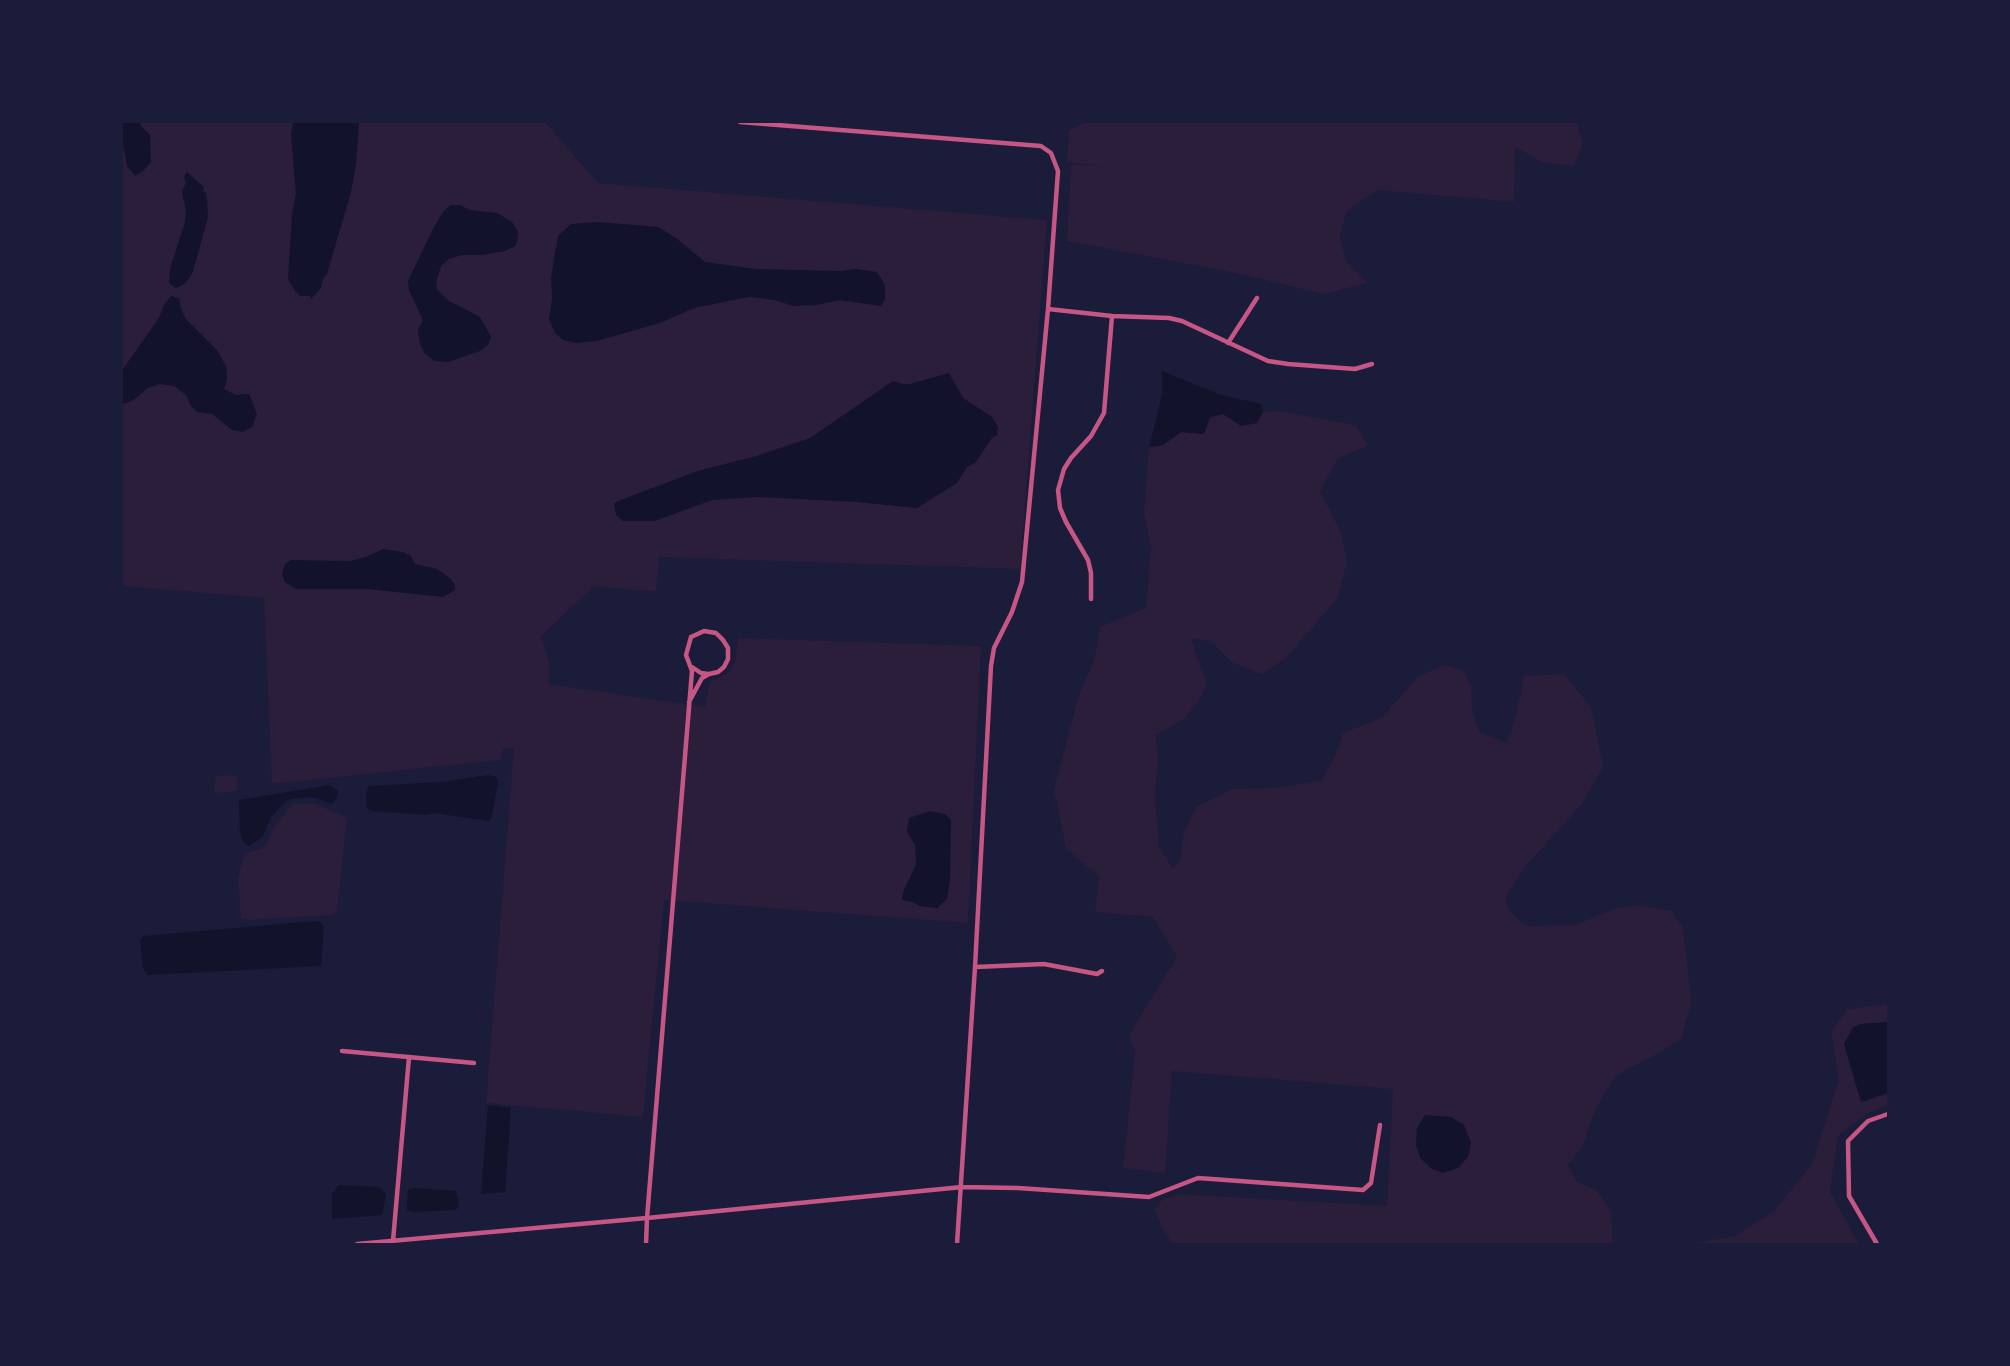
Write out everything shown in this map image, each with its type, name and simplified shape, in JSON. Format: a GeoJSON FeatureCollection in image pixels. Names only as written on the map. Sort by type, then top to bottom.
{"type":"FeatureCollection","features":[{"type":"Feature","properties":{"kind":"street"},"geometry":{"type":"LineString","coordinates":[[740,122],[1041,146],[1053,155],[1058,171],[1048,309],[1022,582],[1012,612],[994,648],[991,666],[957,1245]]}},
{"type":"Feature","properties":{"kind":"street"},"geometry":{"type":"LineString","coordinates":[[1228,343],[1257,298]]}},
{"type":"Feature","properties":{"kind":"street"},"geometry":{"type":"LineString","coordinates":[[1048,309],[1112,316],[1169,318],[1182,321],[1268,361],[1355,369],[1372,364]]}},
{"type":"Feature","properties":{"kind":"street"},"geometry":{"type":"LineString","coordinates":[[1090,599],[1091,573],[1088,560],[1060,508],[1058,490],[1064,469],[1091,436],[1104,413],[1112,316]]}},
{"type":"Feature","properties":{"kind":"street"},"geometry":{"type":"LineString","coordinates":[[646,1245],[647,1218],[689,702],[692,671],[686,655],[691,637],[704,630],[716,633],[728,648],[728,659],[718,672],[709,674],[698,683],[689,702]]}},
{"type":"Feature","properties":{"kind":"street"},"geometry":{"type":"LineString","coordinates":[[688,663],[694,670],[709,674]]}},
{"type":"Feature","properties":{"kind":"street"},"geometry":{"type":"LineString","coordinates":[[975,967],[1044,964],[1096,974],[1102,971]]}},
{"type":"Feature","properties":{"kind":"street"},"geometry":{"type":"LineString","coordinates":[[342,1051],[474,1063]]}},
{"type":"Feature","properties":{"kind":"street"},"geometry":{"type":"LineString","coordinates":[[393,1241],[409,1057]]}},
{"type":"Feature","properties":{"kind":"street"},"geometry":{"type":"LineString","coordinates":[[1877,1245],[1849,1196],[1848,1141],[1868,1121],[1888,1114]]}},
{"type":"Feature","properties":{"kind":"street"},"geometry":{"type":"LineString","coordinates":[[357,1245],[962,1187],[1018,1188],[1149,1197],[1198,1178],[1363,1190],[1371,1183],[1380,1125]]}},
{"type":"Feature","properties":{"kind":"shaded area"},"geometry":{"type":"Polygon","coordinates":[[[122,122],[545,122],[598,183],[1047,220],[1020,569],[659,557],[656,592],[594,586],[541,636],[549,663],[549,684],[705,707],[709,683],[728,673],[735,663],[738,638],[981,646],[968,923],[664,900],[643,1117],[486,1103],[514,748],[503,749],[500,760],[272,784],[264,598],[122,586],[122,122]]]}},
{"type":"Feature","properties":{"kind":"shaded area"},"geometry":{"type":"Polygon","coordinates":[[[122,122],[140,122],[150,135],[151,162],[135,176],[127,166],[122,138],[122,122]]]}},
{"type":"Feature","properties":{"kind":"shaded area"},"geometry":{"type":"Polygon","coordinates":[[[293,122],[359,122],[351,192],[327,274],[321,288],[311,299],[310,296],[300,296],[288,279],[292,214],[296,194],[291,134],[293,122]]]}},
{"type":"Feature","properties":{"kind":"shaded area"},"geometry":{"type":"Polygon","coordinates":[[[1085,122],[1576,122],[1583,142],[1574,166],[1542,162],[1515,147],[1514,202],[1377,190],[1346,212],[1340,238],[1346,261],[1368,283],[1323,294],[1236,273],[1067,241],[1071,164],[1109,167],[1067,162],[1069,131],[1085,122]]]}},
{"type":"Feature","properties":{"kind":"shaded area"},"geometry":{"type":"Polygon","coordinates":[[[187,172],[204,187],[208,217],[193,272],[186,283],[176,288],[169,283],[170,269],[185,222],[186,211],[182,192],[187,172]]]}},
{"type":"Feature","properties":{"kind":"shaded area"},"geometry":{"type":"Polygon","coordinates":[[[450,205],[497,213],[512,222],[518,232],[515,246],[505,251],[482,255],[462,255],[449,259],[441,266],[436,282],[437,290],[449,301],[480,317],[491,337],[488,345],[480,351],[448,362],[435,361],[425,354],[420,344],[418,330],[423,320],[409,290],[408,281],[433,229],[450,205]]]}},
{"type":"Feature","properties":{"kind":"shaded area"},"geometry":{"type":"Polygon","coordinates":[[[599,222],[658,227],[676,238],[705,262],[756,269],[840,271],[855,269],[877,272],[885,285],[885,299],[881,306],[839,300],[817,305],[793,306],[775,300],[749,297],[694,308],[660,323],[597,341],[576,343],[563,340],[555,333],[549,319],[552,298],[551,277],[558,236],[571,224],[599,222]]]}},
{"type":"Feature","properties":{"kind":"shaded area"},"geometry":{"type":"Polygon","coordinates":[[[171,296],[179,298],[185,318],[217,350],[226,366],[227,379],[224,389],[236,395],[249,394],[257,414],[252,427],[242,432],[232,430],[212,414],[197,412],[190,405],[186,395],[174,386],[160,384],[148,388],[125,404],[122,402],[123,369],[159,318],[164,305],[171,296]]]}},
{"type":"Feature","properties":{"kind":"shaded area"},"geometry":{"type":"Polygon","coordinates":[[[1162,371],[1221,395],[1261,404],[1263,412],[1257,423],[1241,426],[1223,414],[1210,417],[1204,434],[1181,432],[1163,445],[1149,447],[1162,393],[1162,371]]]}},
{"type":"Feature","properties":{"kind":"shaded area"},"geometry":{"type":"Polygon","coordinates":[[[949,373],[963,398],[992,417],[998,427],[997,435],[992,438],[975,463],[967,467],[957,483],[917,508],[758,497],[712,500],[655,521],[623,521],[616,515],[614,503],[631,496],[698,471],[756,456],[810,438],[893,381],[910,384],[949,373]]]}},
{"type":"Feature","properties":{"kind":"shaded area"},"geometry":{"type":"Polygon","coordinates":[[[1279,411],[1356,425],[1368,446],[1338,458],[1320,491],[1341,533],[1347,562],[1337,599],[1286,658],[1262,674],[1233,663],[1211,641],[1191,639],[1207,684],[1200,699],[1184,719],[1156,735],[1158,759],[1155,797],[1159,846],[1173,869],[1180,861],[1184,832],[1197,806],[1233,789],[1278,788],[1322,780],[1336,754],[1343,733],[1381,718],[1419,676],[1444,665],[1463,670],[1471,685],[1472,710],[1479,732],[1507,743],[1517,712],[1524,676],[1564,674],[1591,707],[1603,767],[1582,804],[1524,868],[1505,898],[1509,910],[1526,926],[1575,925],[1614,909],[1637,905],[1672,911],[1683,928],[1688,969],[1691,1004],[1681,1039],[1618,1074],[1602,1097],[1583,1146],[1568,1165],[1577,1182],[1596,1190],[1611,1211],[1613,1244],[1173,1244],[1162,1229],[1155,1209],[1162,1200],[1179,1194],[1387,1206],[1393,1089],[1172,1071],[1165,1173],[1123,1168],[1135,1052],[1129,1035],[1177,957],[1152,916],[1095,912],[1099,877],[1066,848],[1054,790],[1078,698],[1094,661],[1100,627],[1146,608],[1151,547],[1144,513],[1149,447],[1163,445],[1181,432],[1204,434],[1210,418],[1223,414],[1257,423],[1263,412],[1279,411]]]}},
{"type":"Feature","properties":{"kind":"shaded area"},"geometry":{"type":"Polygon","coordinates":[[[383,549],[403,552],[411,556],[415,564],[437,569],[450,578],[455,585],[455,590],[443,597],[367,589],[296,589],[285,582],[282,574],[285,564],[291,560],[350,561],[383,549]]]}},
{"type":"Feature","properties":{"kind":"shaded area"},"geometry":{"type":"Polygon","coordinates":[[[234,775],[237,777],[237,791],[217,793],[214,791],[216,776],[234,775]]]}},
{"type":"Feature","properties":{"kind":"shaded area"},"geometry":{"type":"Polygon","coordinates":[[[488,775],[496,777],[498,781],[492,816],[489,821],[434,813],[427,815],[371,811],[367,808],[366,792],[369,786],[442,782],[488,775]]]}},
{"type":"Feature","properties":{"kind":"shaded area"},"geometry":{"type":"Polygon","coordinates":[[[330,785],[338,791],[332,804],[312,797],[291,799],[271,817],[262,838],[248,846],[243,842],[240,833],[239,800],[330,785]]]}},
{"type":"Feature","properties":{"kind":"shaded area"},"geometry":{"type":"Polygon","coordinates":[[[293,804],[316,804],[347,818],[337,911],[332,915],[241,919],[238,878],[245,853],[264,848],[276,824],[293,804]]]}},
{"type":"Feature","properties":{"kind":"shaded area"},"geometry":{"type":"Polygon","coordinates":[[[930,811],[945,814],[951,820],[950,880],[947,899],[937,908],[920,906],[902,900],[903,892],[916,865],[915,845],[907,832],[909,818],[930,811]]]}},
{"type":"Feature","properties":{"kind":"shaded area"},"geometry":{"type":"Polygon","coordinates":[[[320,922],[324,927],[321,966],[147,975],[143,968],[140,940],[144,936],[320,922]]]}},
{"type":"Feature","properties":{"kind":"shaded area"},"geometry":{"type":"Polygon","coordinates":[[[1888,1004],[1888,1022],[1861,1024],[1861,1102],[1888,1093],[1888,1105],[1868,1113],[1838,1136],[1830,1192],[1859,1244],[1689,1244],[1735,1236],[1774,1211],[1812,1164],[1839,1080],[1831,1032],[1847,1009],[1888,1004]]]}},
{"type":"Feature","properties":{"kind":"shaded area"},"geometry":{"type":"Polygon","coordinates":[[[1888,1022],[1888,1093],[1861,1102],[1844,1044],[1853,1027],[1861,1024],[1888,1022]]]}},
{"type":"Feature","properties":{"kind":"shaded area"},"geometry":{"type":"Polygon","coordinates":[[[488,1105],[511,1108],[505,1192],[481,1194],[488,1105]]]}},
{"type":"Feature","properties":{"kind":"shaded area"},"geometry":{"type":"Polygon","coordinates":[[[1425,1115],[1451,1117],[1464,1125],[1471,1143],[1468,1157],[1458,1168],[1443,1173],[1432,1169],[1420,1158],[1416,1145],[1417,1128],[1425,1115]]]}},
{"type":"Feature","properties":{"kind":"shaded area"},"geometry":{"type":"Polygon","coordinates":[[[338,1185],[379,1187],[386,1194],[382,1215],[332,1219],[332,1194],[338,1185]]]}},
{"type":"Feature","properties":{"kind":"shaded area"},"geometry":{"type":"Polygon","coordinates":[[[413,1188],[456,1191],[459,1206],[456,1210],[413,1212],[407,1210],[408,1190],[413,1188]]]}}]}
